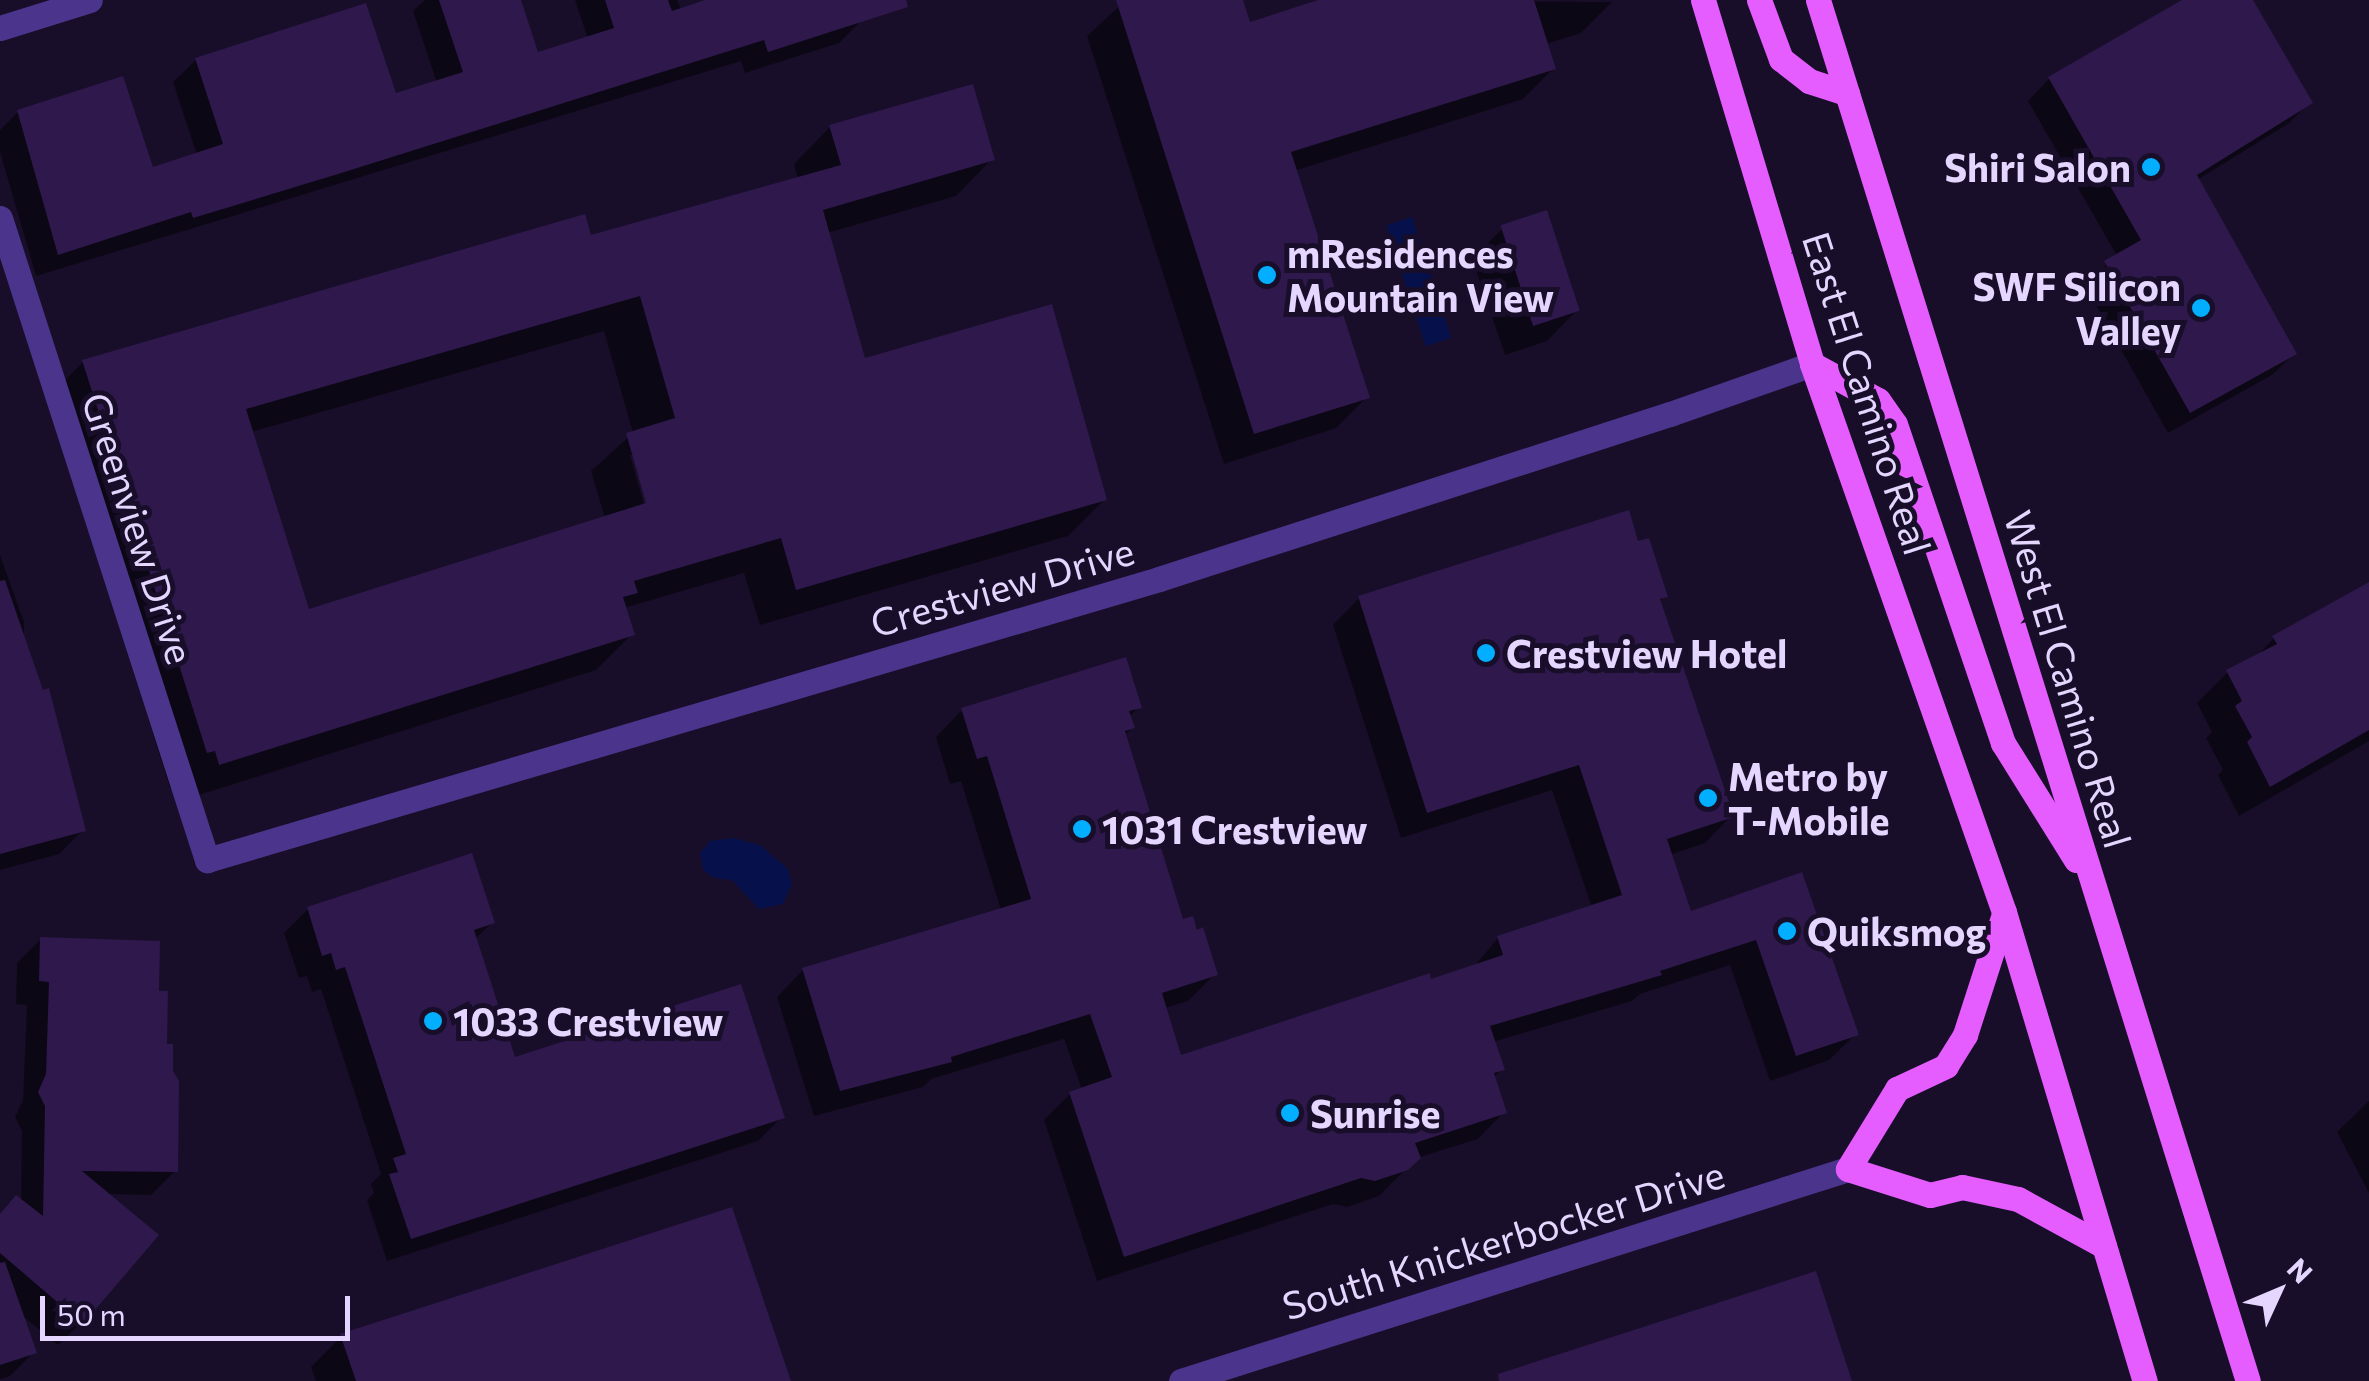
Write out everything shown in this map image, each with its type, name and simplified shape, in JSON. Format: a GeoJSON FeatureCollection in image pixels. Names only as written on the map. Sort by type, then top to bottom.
{"type":"FeatureCollection","features":[{"type":"Feature","properties":{"kind":"main road","name":"East El Camino Real"},"geometry":{"type":"LineString","coordinates":[[1703,0],[1812,364],[2004,912]]}},
{"type":"Feature","properties":{"kind":"main road"},"geometry":{"type":"LineString","coordinates":[[1760,0],[1781,59],[1809,81],[1847,93]]}},
{"type":"Feature","properties":{"kind":"main road","name":"West El Camino Real"},"geometry":{"type":"LineString","coordinates":[[1818,0],[2248,1381]]}},
{"type":"Feature","properties":{"kind":"main road"},"geometry":{"type":"LineString","coordinates":[[1812,364],[1878,400],[1895,424],[2003,743],[2095,890]]}},
{"type":"Feature","properties":{"kind":"main road"},"geometry":{"type":"LineString","coordinates":[[2004,912],[1965,1035],[1946,1066],[1897,1089],[1848,1168],[1930,1195],[1962,1187],[2018,1199],[2104,1246]]}},
{"type":"Feature","properties":{"kind":"main road"},"geometry":{"type":"LineString","coordinates":[[2004,912],[2145,1381]]}},
{"type":"Feature","properties":{"kind":"street"},"geometry":{"type":"LineString","coordinates":[[0,28],[90,0]]}},
{"type":"Feature","properties":{"kind":"street","name":"Greenview Drive"},"geometry":{"type":"LineString","coordinates":[[0,218],[207,860]]}},
{"type":"Feature","properties":{"kind":"street","name":"Crestview Drive"},"geometry":{"type":"LineString","coordinates":[[207,860],[1159,579],[1670,414],[1812,364]]}},
{"type":"Feature","properties":{"kind":"street","name":"South Knickerbocker Drive"},"geometry":{"type":"LineString","coordinates":[[1180,1381],[1848,1168]]}},
{"type":"Feature","properties":{"kind":"shaded area"},"geometry":{"type":"Polygon","coordinates":[[[1412,217],[1451,338],[1426,346],[1386,225],[1412,217]]]}},
{"type":"Feature","properties":{"kind":"shaded area"},"geometry":{"type":"Polygon","coordinates":[[[733,838],[760,845],[788,869],[792,884],[783,904],[759,909],[732,880],[714,878],[703,870],[700,853],[710,841],[733,838]]]}},
{"type":"Feature","properties":{"kind":"building"},"geometry":{"type":"Polygon","coordinates":[[[439,0],[521,0],[538,52],[614,28],[605,0],[668,0],[672,11],[705,0],[906,0],[908,7],[768,52],[764,40],[338,174],[193,218],[191,212],[58,255],[17,110],[123,76],[153,167],[223,144],[195,58],[366,3],[396,93],[463,72],[439,0]]]}},
{"type":"Feature","properties":{"kind":"building","name":"mResidences Mountain View"},"geometry":{"type":"Polygon","coordinates":[[[1116,0],[1243,0],[1250,22],[1318,0],[1534,0],[1556,69],[1291,152],[1370,398],[1254,434],[1116,0]]]}},
{"type":"Feature","properties":{"kind":"building"},"geometry":{"type":"Polygon","coordinates":[[[2182,0],[2253,0],[2313,103],[2197,175],[2297,354],[2190,413],[2104,261],[2141,240],[2048,77],[2182,0]]]}},
{"type":"Feature","properties":{"kind":"building"},"geometry":{"type":"Polygon","coordinates":[[[973,84],[995,160],[823,210],[865,358],[1052,304],[1107,500],[796,590],[781,538],[634,581],[638,593],[623,597],[635,635],[219,765],[215,751],[207,753],[82,360],[585,214],[591,235],[841,165],[829,125],[973,84]],[[640,296],[246,409],[309,609],[646,503],[626,433],[675,418],[640,296]]]}},
{"type":"Feature","properties":{"kind":"building"},"geometry":{"type":"Polygon","coordinates":[[[1547,210],[1580,311],[1533,326],[1500,225],[1547,210]]]}},
{"type":"Feature","properties":{"kind":"building"},"geometry":{"type":"Polygon","coordinates":[[[1629,510],[1638,541],[1649,538],[1668,597],[1660,599],[1734,817],[1667,839],[1691,911],[1802,872],[1859,1035],[1796,1056],[1756,940],[1660,971],[1662,975],[1490,1026],[1505,1070],[1494,1073],[1507,1113],[1415,1143],[1421,1158],[1408,1170],[1375,1181],[1361,1178],[1124,1257],[1069,1092],[1112,1077],[1090,1014],[951,1057],[952,1062],[840,1091],[802,968],[1031,899],[987,756],[977,759],[961,708],[1126,657],[1142,708],[1129,711],[1135,728],[1125,731],[1183,919],[1193,916],[1197,930],[1203,927],[1218,975],[1162,993],[1181,1055],[1430,973],[1431,979],[1503,955],[1497,936],[1622,895],[1579,765],[1427,813],[1358,596],[1629,510]]]}},
{"type":"Feature","properties":{"kind":"building"},"geometry":{"type":"Polygon","coordinates":[[[5,580],[43,690],[49,688],[86,831],[0,854],[0,581],[5,580]]]}},
{"type":"Feature","properties":{"kind":"building"},"geometry":{"type":"Polygon","coordinates":[[[2369,582],[2369,730],[2270,787],[2247,742],[2252,737],[2235,706],[2242,701],[2226,670],[2277,644],[2272,636],[2369,582]]]}},
{"type":"Feature","properties":{"kind":"building","name":"1033 Crestview"},"geometry":{"type":"Polygon","coordinates":[[[472,853],[495,923],[474,930],[515,1057],[741,984],[785,1118],[411,1239],[389,1174],[398,1172],[393,1158],[406,1154],[345,967],[336,970],[331,953],[322,956],[307,907],[472,853]]]}},
{"type":"Feature","properties":{"kind":"building"},"geometry":{"type":"Polygon","coordinates":[[[40,937],[160,941],[159,991],[168,991],[167,1044],[173,1044],[173,1071],[179,1081],[178,1172],[82,1171],[159,1235],[83,1324],[0,1253],[0,1214],[16,1195],[43,1216],[45,1106],[38,1092],[46,1074],[49,982],[39,981],[40,937]]]}},
{"type":"Feature","properties":{"kind":"building"},"geometry":{"type":"Polygon","coordinates":[[[732,1207],[791,1381],[356,1381],[340,1334],[732,1207]]]}},
{"type":"Feature","properties":{"kind":"building"},"geometry":{"type":"Polygon","coordinates":[[[5,1262],[37,1353],[0,1365],[0,1263],[5,1262]]]}},
{"type":"Feature","properties":{"kind":"building"},"geometry":{"type":"Polygon","coordinates":[[[1816,1271],[1852,1381],[1499,1381],[1498,1374],[1816,1271]]]}},
{"type":"Feature","properties":{"kind":"place","name":"Shiri Salon"},"geometry":{"type":"Point","coordinates":[2151,167]}},
{"type":"Feature","properties":{"kind":"place","name":"mResidences Mountain View"},"geometry":{"type":"Point","coordinates":[1267,275]}},
{"type":"Feature","properties":{"kind":"place","name":"SWF Silicon Valley"},"geometry":{"type":"Point","coordinates":[2201,308]}},
{"type":"Feature","properties":{"kind":"place","name":"Crestview Hotel"},"geometry":{"type":"Point","coordinates":[1486,653]}},
{"type":"Feature","properties":{"kind":"place","name":"Metro by T-Mobile"},"geometry":{"type":"Point","coordinates":[1708,798]}},
{"type":"Feature","properties":{"kind":"place","name":"1031 Crestview"},"geometry":{"type":"Point","coordinates":[1082,829]}},
{"type":"Feature","properties":{"kind":"place","name":"Quiksmog"},"geometry":{"type":"Point","coordinates":[1787,931]}},
{"type":"Feature","properties":{"kind":"place","name":"1033 Crestview"},"geometry":{"type":"Point","coordinates":[433,1021]}},
{"type":"Feature","properties":{"kind":"place","name":"Sunrise"},"geometry":{"type":"Point","coordinates":[1290,1113]}}]}
